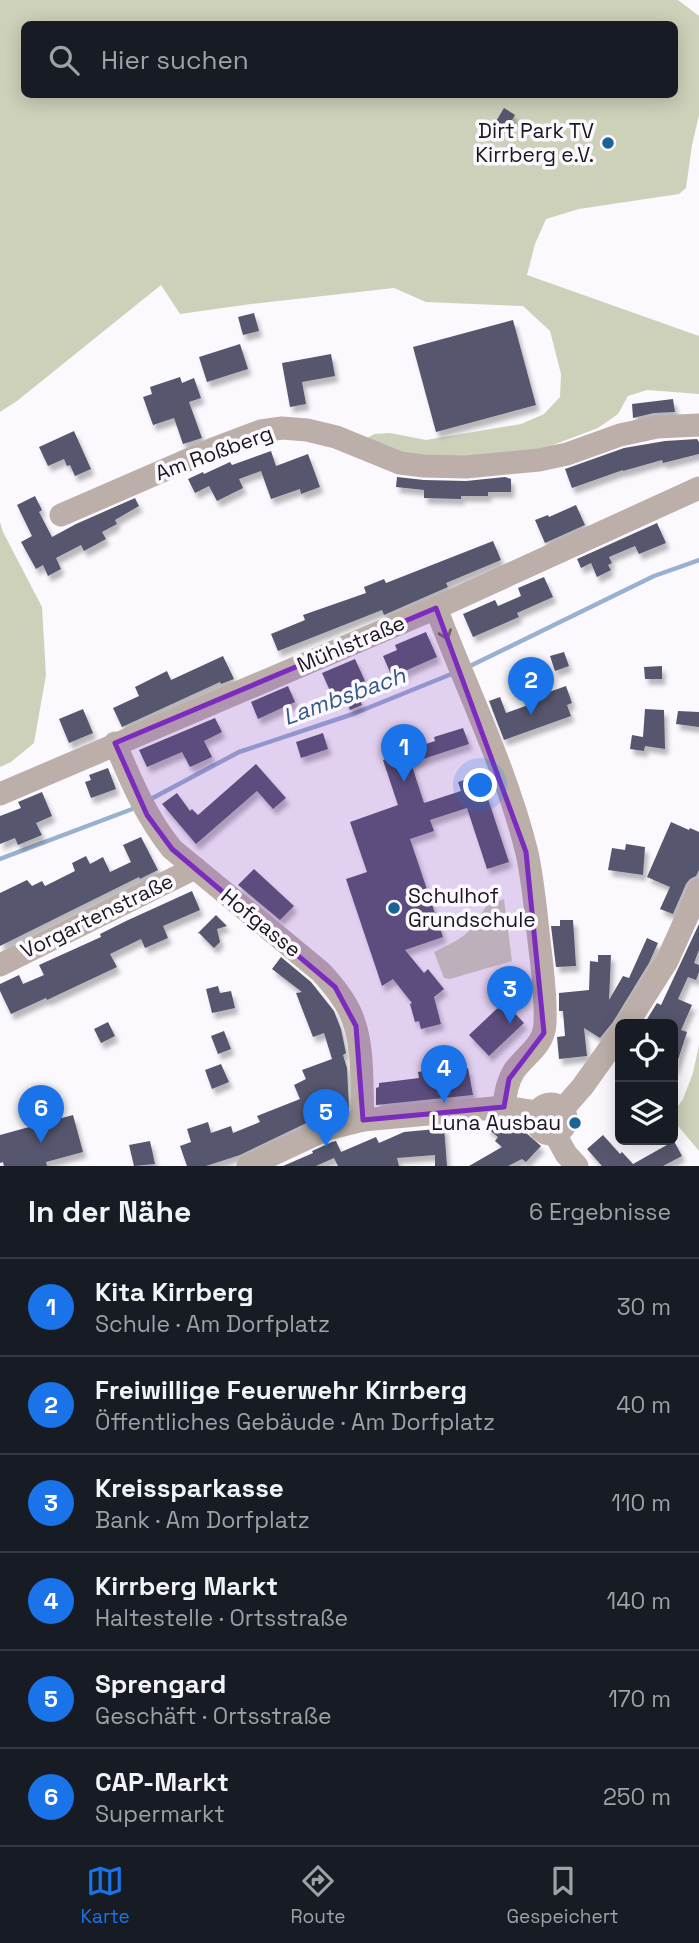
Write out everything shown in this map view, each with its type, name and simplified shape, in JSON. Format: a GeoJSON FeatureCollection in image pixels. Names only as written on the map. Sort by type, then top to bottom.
{"type":"FeatureCollection","features":[{"type":"Feature","properties":{"kind":"street","name":"Am Roßberg"},"geometry":{"type":"LineString","coordinates":[[61,516],[213,449],[261,431],[282,428],[307,430],[336,438],[400,463],[466,467],[539,460],[567,454],[620,435],[657,427],[699,425]]}},
{"type":"Feature","properties":{"kind":"street","name":"Mühlstraße"},"geometry":{"type":"LineString","coordinates":[[0,794],[436,608],[699,488]]}},
{"type":"Feature","properties":{"kind":"street"},"geometry":{"type":"LineString","coordinates":[[436,608],[509,798],[526,852],[534,894],[542,968],[544,1033],[540,1043],[509,1079],[504,1107]]}},
{"type":"Feature","properties":{"kind":"street","name":"Hofgasse"},"geometry":{"type":"LineString","coordinates":[[115,743],[144,807],[172,849],[321,972],[335,987],[356,1026],[363,1120]]}},
{"type":"Feature","properties":{"kind":"street","name":"Vorgartenstraße"},"geometry":{"type":"LineString","coordinates":[[0,965],[195,868]]}},
{"type":"Feature","properties":{"kind":"street"},"geometry":{"type":"LineString","coordinates":[[631,1019],[667,961],[699,890]]}},
{"type":"Feature","properties":{"kind":"street"},"geometry":{"type":"LineString","coordinates":[[563,1109],[615,1041]]}},
{"type":"Feature","properties":{"kind":"street"},"geometry":{"type":"LineString","coordinates":[[552,1103],[563,1109],[567,1118],[564,1128],[555,1134],[539,1129],[537,1112],[541,1107],[552,1103]]}},
{"type":"Feature","properties":{"kind":"street"},"geometry":{"type":"LineString","coordinates":[[248,1166],[327,1129],[363,1120],[504,1107],[537,1112]]}},
{"type":"Feature","properties":{"kind":"street"},"geometry":{"type":"LineString","coordinates":[[555,1134],[566,1154],[577,1166]]}},
{"type":"Feature","properties":{"kind":"highlighted area"},"geometry":{"type":"Polygon","coordinates":[[[436,608],[526,852],[544,1033],[509,1079],[504,1107],[363,1120],[356,1026],[335,987],[172,849],[147,815],[115,743],[436,608]]]}},
{"type":"Feature","properties":{"kind":"green space"},"geometry":{"type":"Polygon","coordinates":[[[0,0],[678,0],[699,16],[699,115],[686,188],[679,194],[579,209],[546,219],[535,244],[527,275],[699,336],[699,394],[647,390],[628,396],[618,414],[598,428],[529,454],[424,457],[374,445],[367,438],[374,434],[390,433],[426,440],[521,424],[544,414],[560,397],[561,374],[550,331],[523,306],[426,302],[394,288],[180,314],[161,285],[0,412],[0,0]]]}},
{"type":"Feature","properties":{"kind":"green space"},"geometry":{"type":"Polygon","coordinates":[[[0,522],[42,607],[46,675],[34,743],[11,762],[0,767],[0,522]]]}},
{"type":"Feature","properties":{"kind":"green space"},"geometry":{"type":"Polygon","coordinates":[[[504,899],[512,961],[450,979],[444,978],[434,952],[465,935],[486,906],[504,899]]]}},
{"type":"Feature","properties":{"kind":"green space"},"geometry":{"type":"Polygon","coordinates":[[[699,1045],[699,1151],[678,1126],[678,1106],[693,1073],[699,1045]]]}},
{"type":"Feature","properties":{"kind":"building"},"geometry":{"type":"Polygon","coordinates":[[[504,108],[515,115],[507,129],[495,123],[504,108]]]}},
{"type":"Feature","properties":{"kind":"building"},"geometry":{"type":"Polygon","coordinates":[[[254,313],[259,331],[243,335],[238,317],[254,313]]]}},
{"type":"Feature","properties":{"kind":"building"},"geometry":{"type":"Polygon","coordinates":[[[513,320],[536,405],[436,432],[413,347],[513,320]]]}},
{"type":"Feature","properties":{"kind":"building"},"geometry":{"type":"Polygon","coordinates":[[[240,344],[248,369],[207,382],[199,357],[240,344]]]}},
{"type":"Feature","properties":{"kind":"building"},"geometry":{"type":"Polygon","coordinates":[[[331,354],[335,376],[302,382],[306,404],[290,407],[282,363],[331,354]]]}},
{"type":"Feature","properties":{"kind":"building"},"geometry":{"type":"Polygon","coordinates":[[[180,377],[182,383],[194,378],[201,398],[189,402],[202,438],[183,444],[174,418],[153,425],[143,397],[152,394],[150,387],[180,377]]]}},
{"type":"Feature","properties":{"kind":"building"},"geometry":{"type":"Polygon","coordinates":[[[673,399],[675,412],[633,418],[632,404],[673,399]]]}},
{"type":"Feature","properties":{"kind":"building"},"geometry":{"type":"Polygon","coordinates":[[[74,431],[91,469],[75,476],[64,459],[48,466],[39,447],[74,431]]]}},
{"type":"Feature","properties":{"kind":"building"},"geometry":{"type":"Polygon","coordinates":[[[697,439],[699,454],[623,470],[572,488],[565,469],[624,448],[697,439]]]}},
{"type":"Feature","properties":{"kind":"building"},"geometry":{"type":"Polygon","coordinates":[[[271,451],[276,466],[308,454],[320,487],[301,494],[300,489],[271,499],[261,471],[239,479],[243,488],[217,501],[209,486],[195,493],[188,479],[230,462],[232,465],[271,451]]]}},
{"type":"Feature","properties":{"kind":"building"},"geometry":{"type":"Polygon","coordinates":[[[397,477],[466,481],[505,477],[511,479],[511,492],[488,492],[488,496],[461,496],[461,499],[424,498],[424,490],[396,487],[397,477]]]}},
{"type":"Feature","properties":{"kind":"building"},"geometry":{"type":"Polygon","coordinates":[[[35,496],[42,510],[39,512],[52,537],[135,498],[139,506],[115,520],[117,524],[102,532],[106,539],[84,551],[81,545],[56,558],[61,569],[48,576],[43,565],[36,569],[21,542],[32,536],[17,505],[35,496]]]}},
{"type":"Feature","properties":{"kind":"building"},"geometry":{"type":"Polygon","coordinates":[[[576,505],[585,525],[545,543],[535,520],[576,505]]]}},
{"type":"Feature","properties":{"kind":"building"},"geometry":{"type":"Polygon","coordinates":[[[657,523],[666,543],[639,554],[635,546],[609,557],[612,563],[608,565],[611,570],[597,577],[591,563],[581,568],[577,559],[657,523]]]}},
{"type":"Feature","properties":{"kind":"building"},"geometry":{"type":"Polygon","coordinates":[[[493,541],[501,560],[446,583],[448,587],[384,615],[382,610],[278,651],[271,634],[305,620],[303,615],[366,593],[364,587],[384,579],[386,583],[493,541]]]}},
{"type":"Feature","properties":{"kind":"building"},"geometry":{"type":"Polygon","coordinates":[[[544,577],[553,597],[517,613],[519,617],[473,637],[463,614],[495,600],[498,606],[521,596],[518,588],[544,577]]]}},
{"type":"Feature","properties":{"kind":"building"},"geometry":{"type":"Polygon","coordinates":[[[426,632],[437,657],[393,679],[383,656],[397,650],[395,645],[426,632]]]}},
{"type":"Feature","properties":{"kind":"building"},"geometry":{"type":"Polygon","coordinates":[[[564,652],[569,666],[555,671],[550,656],[564,652]]]}},
{"type":"Feature","properties":{"kind":"building"},"geometry":{"type":"Polygon","coordinates":[[[223,656],[234,679],[221,684],[220,682],[122,727],[113,708],[139,696],[135,687],[167,671],[171,680],[223,656]]]}},
{"type":"Feature","properties":{"kind":"building"},"geometry":{"type":"Polygon","coordinates":[[[355,659],[365,681],[353,686],[362,705],[350,710],[342,691],[332,695],[322,673],[355,659]]]}},
{"type":"Feature","properties":{"kind":"building"},"geometry":{"type":"Polygon","coordinates":[[[662,666],[662,679],[645,679],[644,667],[662,666]]]}},
{"type":"Feature","properties":{"kind":"building"},"geometry":{"type":"Polygon","coordinates":[[[288,686],[295,702],[258,719],[251,702],[288,686]]]}},
{"type":"Feature","properties":{"kind":"building"},"geometry":{"type":"Polygon","coordinates":[[[566,686],[572,703],[567,705],[571,716],[504,740],[489,701],[500,697],[506,713],[534,703],[532,698],[566,686]]]}},
{"type":"Feature","properties":{"kind":"building"},"geometry":{"type":"Polygon","coordinates":[[[83,709],[93,733],[69,743],[59,719],[83,709]]]}},
{"type":"Feature","properties":{"kind":"building"},"geometry":{"type":"Polygon","coordinates":[[[645,709],[664,710],[665,749],[645,746],[644,751],[630,749],[632,735],[643,737],[645,709]]]}},
{"type":"Feature","properties":{"kind":"building"},"geometry":{"type":"Polygon","coordinates":[[[678,711],[699,712],[699,727],[676,724],[678,711]]]}},
{"type":"Feature","properties":{"kind":"building"},"geometry":{"type":"Polygon","coordinates":[[[215,718],[222,732],[204,741],[212,757],[190,767],[182,752],[147,767],[139,750],[215,718]]]}},
{"type":"Feature","properties":{"kind":"building"},"geometry":{"type":"Polygon","coordinates":[[[463,728],[469,744],[411,763],[424,803],[461,791],[458,782],[480,775],[509,862],[487,869],[467,808],[430,820],[434,831],[410,839],[443,937],[405,950],[424,973],[428,969],[444,989],[434,997],[441,1024],[421,1029],[419,1021],[415,1022],[410,1004],[412,1003],[393,979],[382,986],[346,879],[367,872],[350,822],[398,805],[383,760],[435,741],[434,737],[463,728]]]}},
{"type":"Feature","properties":{"kind":"building"},"geometry":{"type":"Polygon","coordinates":[[[323,733],[328,749],[301,758],[296,742],[323,733]]]}},
{"type":"Feature","properties":{"kind":"building"},"geometry":{"type":"Polygon","coordinates":[[[256,764],[286,798],[273,809],[257,791],[196,844],[162,804],[177,793],[190,811],[192,809],[198,815],[256,764]]]}},
{"type":"Feature","properties":{"kind":"building"},"geometry":{"type":"Polygon","coordinates":[[[108,768],[116,789],[91,798],[85,782],[91,780],[89,775],[108,768]]]}},
{"type":"Feature","properties":{"kind":"building"},"geometry":{"type":"Polygon","coordinates":[[[42,792],[52,816],[36,823],[42,835],[18,845],[15,838],[0,844],[0,816],[21,808],[18,802],[42,792]]]}},
{"type":"Feature","properties":{"kind":"building"},"geometry":{"type":"Polygon","coordinates":[[[671,822],[699,832],[699,870],[686,884],[673,914],[660,909],[670,887],[647,877],[671,822]]]}},
{"type":"Feature","properties":{"kind":"building"},"geometry":{"type":"Polygon","coordinates":[[[141,837],[158,870],[0,946],[0,893],[27,880],[32,886],[42,881],[45,886],[75,871],[72,863],[86,856],[90,864],[103,857],[110,872],[131,862],[123,845],[141,837]]]}},
{"type":"Feature","properties":{"kind":"building"},"geometry":{"type":"Polygon","coordinates":[[[626,844],[645,847],[643,875],[608,870],[612,848],[625,850],[626,844]]]}},
{"type":"Feature","properties":{"kind":"building"},"geometry":{"type":"Polygon","coordinates":[[[254,869],[294,906],[280,920],[238,885],[254,869]]]}},
{"type":"Feature","properties":{"kind":"building"},"geometry":{"type":"Polygon","coordinates":[[[192,891],[200,910],[163,926],[168,938],[145,948],[141,939],[110,954],[117,967],[11,1014],[0,991],[0,984],[19,975],[23,984],[44,975],[39,965],[192,891]]]}},
{"type":"Feature","properties":{"kind":"building"},"geometry":{"type":"Polygon","coordinates":[[[216,915],[227,926],[217,929],[220,942],[214,948],[197,934],[216,915]]]}},
{"type":"Feature","properties":{"kind":"building"},"geometry":{"type":"Polygon","coordinates":[[[560,920],[573,920],[576,966],[556,967],[551,926],[560,926],[560,920]]]}},
{"type":"Feature","properties":{"kind":"building"},"geometry":{"type":"Polygon","coordinates":[[[699,924],[699,950],[694,963],[699,965],[699,972],[696,980],[688,977],[678,999],[692,1005],[681,1030],[687,1032],[678,1060],[678,1019],[647,1019],[657,1003],[661,1005],[699,924]]]}},
{"type":"Feature","properties":{"kind":"building"},"geometry":{"type":"Polygon","coordinates":[[[647,938],[658,943],[613,1022],[600,1038],[584,1028],[587,1056],[559,1059],[557,1037],[565,1036],[563,1011],[559,1011],[559,993],[589,990],[590,961],[598,962],[598,955],[611,955],[609,1000],[623,976],[629,978],[647,938]]]}},
{"type":"Feature","properties":{"kind":"building"},"geometry":{"type":"Polygon","coordinates":[[[281,957],[311,982],[334,1011],[346,1053],[343,1055],[347,1068],[349,1108],[321,1116],[240,1155],[206,1166],[187,1166],[180,1146],[191,1142],[187,1129],[208,1122],[211,1133],[231,1126],[233,1133],[260,1122],[257,1116],[300,1099],[294,1085],[306,1079],[302,1070],[332,1059],[324,1033],[313,1037],[296,993],[302,992],[272,969],[281,957]]]}},
{"type":"Feature","properties":{"kind":"building"},"geometry":{"type":"Polygon","coordinates":[[[218,986],[220,993],[231,991],[235,1008],[212,1013],[206,989],[218,986]]]}},
{"type":"Feature","properties":{"kind":"building"},"geometry":{"type":"Polygon","coordinates":[[[504,1002],[524,1023],[489,1056],[469,1035],[504,1002]]]}},
{"type":"Feature","properties":{"kind":"building"},"geometry":{"type":"Polygon","coordinates":[[[108,1022],[115,1036],[101,1043],[94,1029],[108,1022]]]}},
{"type":"Feature","properties":{"kind":"building"},"geometry":{"type":"Polygon","coordinates":[[[224,1031],[231,1049],[218,1054],[211,1036],[224,1031]]]}},
{"type":"Feature","properties":{"kind":"building"},"geometry":{"type":"Polygon","coordinates":[[[221,1064],[229,1082],[212,1089],[205,1070],[221,1064]]]}},
{"type":"Feature","properties":{"kind":"building"},"geometry":{"type":"Polygon","coordinates":[[[458,1065],[459,1070],[468,1068],[473,1095],[376,1105],[376,1088],[379,1083],[419,1078],[418,1072],[458,1065]]]}},
{"type":"Feature","properties":{"kind":"building"},"geometry":{"type":"Polygon","coordinates":[[[73,1115],[83,1152],[46,1162],[47,1166],[4,1166],[3,1162],[0,1163],[0,1135],[73,1115]]]}},
{"type":"Feature","properties":{"kind":"building"},"geometry":{"type":"Polygon","coordinates":[[[504,1121],[517,1125],[541,1146],[526,1162],[522,1159],[508,1166],[469,1166],[502,1147],[495,1141],[498,1137],[486,1127],[490,1122],[504,1121]]]}},
{"type":"Feature","properties":{"kind":"building"},"geometry":{"type":"Polygon","coordinates":[[[444,1127],[447,1166],[435,1166],[435,1155],[397,1158],[399,1166],[338,1166],[334,1158],[316,1166],[283,1166],[332,1142],[336,1141],[341,1152],[376,1137],[379,1143],[404,1132],[444,1127]]]}},
{"type":"Feature","properties":{"kind":"building"},"geometry":{"type":"Polygon","coordinates":[[[603,1135],[633,1164],[667,1145],[676,1145],[682,1156],[663,1166],[602,1166],[587,1149],[603,1135]]]}},
{"type":"Feature","properties":{"kind":"building"},"geometry":{"type":"Polygon","coordinates":[[[150,1141],[155,1164],[134,1166],[129,1145],[150,1141]]]}},
{"type":"Feature","properties":{"kind":"waterway","name":"Lambsbach"},"geometry":{"type":"LineString","coordinates":[[468,667],[654,576],[699,560]]}},
{"type":"Feature","properties":{"kind":"waterway","name":"Lambsbach"},"geometry":{"type":"LineString","coordinates":[[149,800],[239,752],[353,714],[454,673]]}},
{"type":"Feature","properties":{"kind":"waterway","name":"Lambsbach"},"geometry":{"type":"LineString","coordinates":[[0,859],[135,808]]}},
{"type":"Feature","properties":{"kind":"place","name":"Dirt Park TV Kirrberg e.V."},"geometry":{"type":"Point","coordinates":[608,143]}},
{"type":"Feature","properties":{"kind":"place","name":"Freiwillige Feuerwehr Kirrberg"},"geometry":{"type":"Point","coordinates":[531,715]}},
{"type":"Feature","properties":{"kind":"place","name":"Kita Kirrberg"},"geometry":{"type":"Point","coordinates":[404,782]}},
{"type":"Feature","properties":{"kind":"place","name":"Schulhof Grundschule"},"geometry":{"type":"Point","coordinates":[394,908]}},
{"type":"Feature","properties":{"kind":"place","name":"Kreissparkasse"},"geometry":{"type":"Point","coordinates":[510,1024]}},
{"type":"Feature","properties":{"kind":"place","name":"Kirrberg Markt"},"geometry":{"type":"Point","coordinates":[444,1103]}},
{"type":"Feature","properties":{"kind":"place","name":"Luna Ausbau"},"geometry":{"type":"Point","coordinates":[575,1123]}},
{"type":"Feature","properties":{"kind":"place","name":"CAP-Markt"},"geometry":{"type":"Point","coordinates":[41,1143]}},
{"type":"Feature","properties":{"kind":"place","name":"Sprengard"},"geometry":{"type":"Point","coordinates":[326,1147]}}]}
